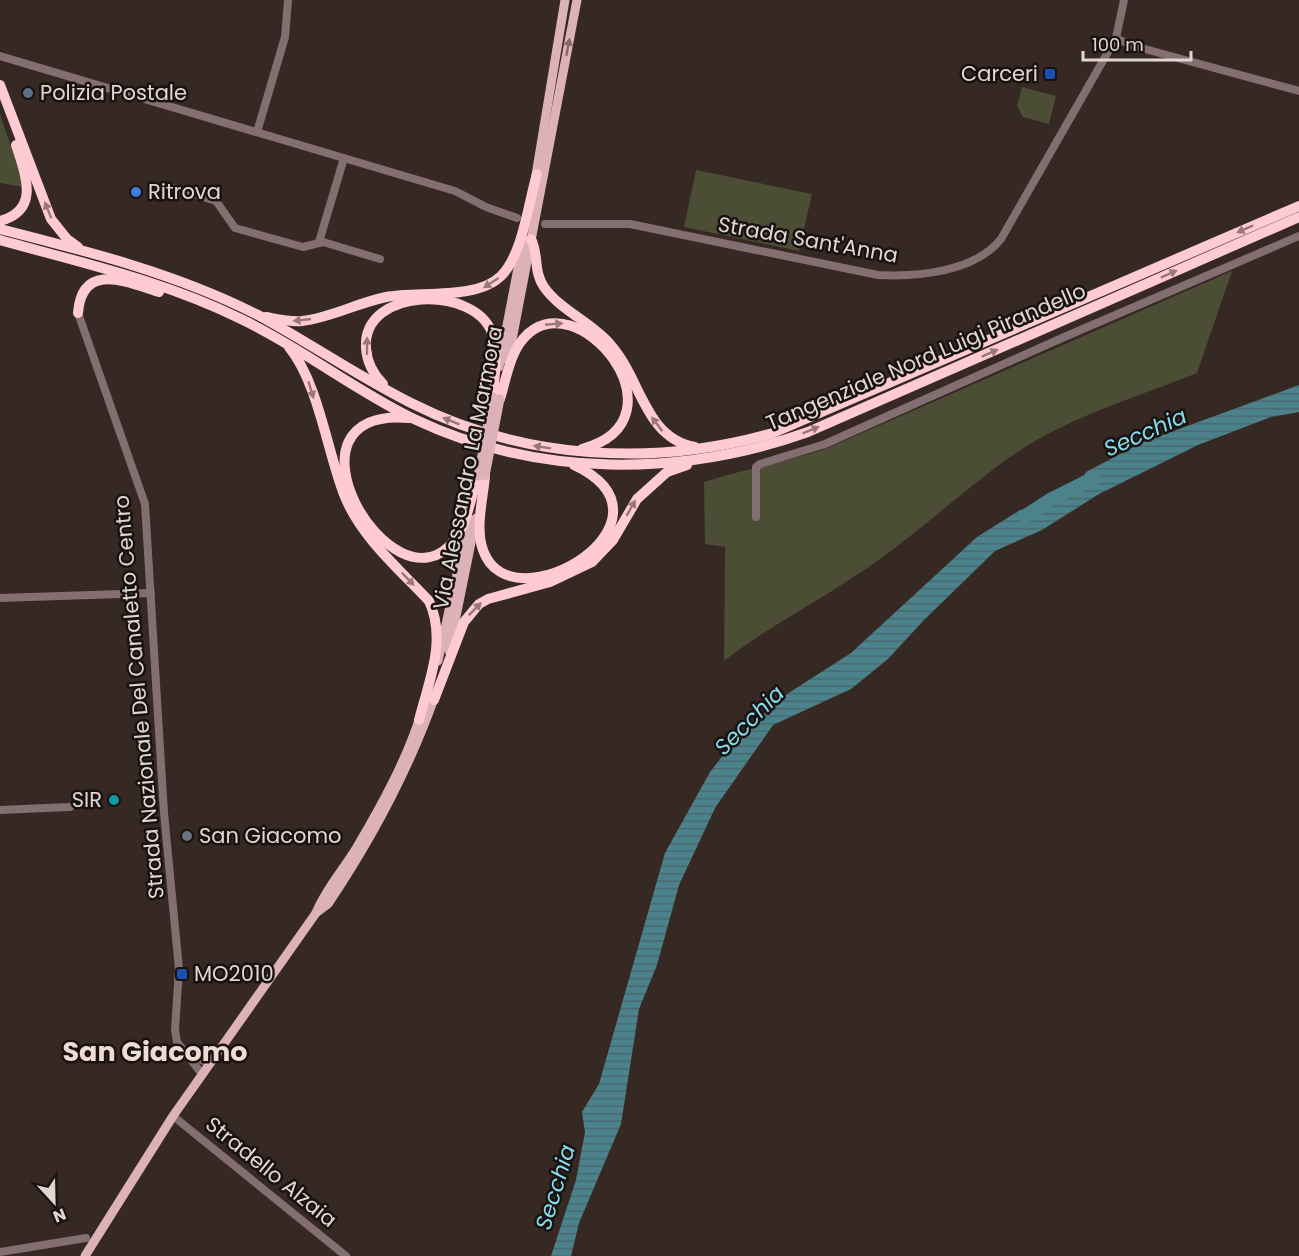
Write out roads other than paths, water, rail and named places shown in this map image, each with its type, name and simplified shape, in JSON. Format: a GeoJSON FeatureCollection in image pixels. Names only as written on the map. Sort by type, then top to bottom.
{"type":"FeatureCollection","features":[{"type":"Feature","properties":{"kind":"highway"},"geometry":{"type":"LineString","coordinates":[[0,85],[51,219],[67,239],[86,253]]}},
{"type":"Feature","properties":{"kind":"highway"},"geometry":{"type":"LineString","coordinates":[[0,93],[27,190],[22,209],[16,215],[0,221]]}},
{"type":"Feature","properties":{"kind":"highway"},"geometry":{"type":"LineString","coordinates":[[257,315],[303,321],[386,297],[422,292],[465,292],[487,287],[501,276],[514,257],[537,174]]}},
{"type":"Feature","properties":{"kind":"highway","name":"Tangenziale Nord Luigi Pirandello"},"geometry":{"type":"LineString","coordinates":[[0,229],[61,244],[143,269],[257,315],[395,394],[470,428],[519,442],[573,451],[642,455],[710,453],[806,421],[1299,206]]}},
{"type":"Feature","properties":{"kind":"highway","name":"Tangenziale Nord Luigi Pirandello"},"geometry":{"type":"LineString","coordinates":[[0,240],[135,276],[198,298],[283,339],[414,418],[467,440],[508,452],[568,462],[642,464],[756,448],[808,432],[1299,217]]}},
{"type":"Feature","properties":{"kind":"highway"},"geometry":{"type":"LineString","coordinates":[[531,239],[536,248],[537,273],[544,287],[612,345],[630,373],[657,427],[670,439],[710,453]]}},
{"type":"Feature","properties":{"kind":"highway"},"geometry":{"type":"LineString","coordinates":[[78,313],[79,300],[96,280],[110,277],[160,292],[171,289]]}},
{"type":"Feature","properties":{"kind":"highway"},"geometry":{"type":"LineString","coordinates":[[395,394],[380,381],[367,359],[365,342],[368,331],[385,309],[401,302],[425,300],[452,302],[471,307],[482,316],[495,345],[497,398]]}},
{"type":"Feature","properties":{"kind":"highway"},"geometry":{"type":"LineString","coordinates":[[497,398],[513,355],[525,336],[550,322],[571,324],[584,330],[595,339],[615,363],[627,386],[629,401],[627,415],[609,438],[573,451]]}},
{"type":"Feature","properties":{"kind":"highway"},"geometry":{"type":"LineString","coordinates":[[283,339],[304,369],[334,465],[354,515],[373,542],[429,601],[433,610],[438,639],[419,720]]}},
{"type":"Feature","properties":{"kind":"highway"},"geometry":{"type":"LineString","coordinates":[[414,418],[383,416],[359,427],[351,438],[344,459],[344,471],[353,496],[373,530],[390,548],[405,556],[423,557],[446,549],[460,531],[481,476]]}},
{"type":"Feature","properties":{"kind":"highway"},"geometry":{"type":"LineString","coordinates":[[434,700],[464,622],[479,604],[488,598],[550,582],[592,562],[613,540],[637,499],[659,478],[667,472],[710,453]]}},
{"type":"Feature","properties":{"kind":"highway"},"geometry":{"type":"LineString","coordinates":[[481,476],[479,537],[488,561],[506,575],[520,579],[538,577],[560,570],[592,552],[610,529],[611,502],[606,490],[589,472],[568,462]]}},
{"type":"Feature","properties":{"kind":"main road","name":"Via Alessandro La Marmora"},"geometry":{"type":"LineString","coordinates":[[497,398],[565,0]]}},
{"type":"Feature","properties":{"kind":"main road","name":"Via Alessandro La Marmora"},"geometry":{"type":"LineString","coordinates":[[85,1256],[173,1116],[316,913],[321,900],[378,810],[419,720],[445,638],[481,476],[531,239],[577,0]]}},
{"type":"Feature","properties":{"kind":"main road","name":"Via Alessandro La Marmora"},"geometry":{"type":"LineString","coordinates":[[316,913],[328,904],[385,813],[414,751],[434,700],[452,638],[481,476]]}},
{"type":"Feature","properties":{"kind":"street"},"geometry":{"type":"LineString","coordinates":[[256,132],[285,37],[288,0]]}},
{"type":"Feature","properties":{"kind":"street","name":"Strada Sant'Anna"},"geometry":{"type":"LineString","coordinates":[[545,224],[630,224],[878,275],[915,275],[970,262],[990,251],[1001,239],[1116,38],[1124,0]]}},
{"type":"Feature","properties":{"kind":"street"},"geometry":{"type":"LineString","coordinates":[[1116,38],[1130,45],[1299,91]]}},
{"type":"Feature","properties":{"kind":"street"},"geometry":{"type":"LineString","coordinates":[[0,56],[455,191],[486,207],[517,218]]}},
{"type":"Feature","properties":{"kind":"street"},"geometry":{"type":"LineString","coordinates":[[319,242],[344,158]]}},
{"type":"Feature","properties":{"kind":"street"},"geometry":{"type":"LineString","coordinates":[[174,188],[216,201],[235,228],[303,247],[319,242],[380,259]]}},
{"type":"Feature","properties":{"kind":"street"},"geometry":{"type":"LineString","coordinates":[[756,517],[756,467],[760,464],[825,444],[1062,338],[1299,236]]}},
{"type":"Feature","properties":{"kind":"street","name":"Strada Nazionale Del Canaletto Centro"},"geometry":{"type":"LineString","coordinates":[[78,313],[144,497],[164,813],[178,955],[175,1030],[177,1042],[202,1074]]}},
{"type":"Feature","properties":{"kind":"street"},"geometry":{"type":"LineString","coordinates":[[0,598],[151,593]]}},
{"type":"Feature","properties":{"kind":"street"},"geometry":{"type":"LineString","coordinates":[[0,810],[70,807]]}},
{"type":"Feature","properties":{"kind":"street"},"geometry":{"type":"LineString","coordinates":[[183,1050],[209,1064]]}},
{"type":"Feature","properties":{"kind":"street","name":"Stradello Alzaia"},"geometry":{"type":"LineString","coordinates":[[173,1116],[346,1256]]}},
{"type":"Feature","properties":{"kind":"street"},"geometry":{"type":"LineString","coordinates":[[0,1252],[86,1238]]}},
{"type":"Feature","properties":{"kind":"water"},"geometry":{"type":"Polygon","coordinates":[[[1299,385],[1299,412],[1271,417],[1198,445],[1099,494],[1042,530],[995,551],[924,620],[888,659],[851,689],[773,725],[715,808],[679,885],[657,965],[639,1009],[621,1124],[579,1223],[571,1256],[551,1256],[576,1180],[585,1132],[582,1112],[599,1084],[665,853],[710,772],[735,740],[784,696],[851,653],[977,537],[1020,510],[1052,506],[1072,496],[1086,472],[1141,443],[1299,385]]]}},
{"type":"Feature","properties":{"kind":"waterway","name":"Secchia"},"geometry":{"type":"LineString","coordinates":[[1024,517],[1050,500],[1094,478]]}},
{"type":"Feature","properties":{"kind":"place","name":"Carceri"},"geometry":{"type":"Point","coordinates":[1050,74]}},
{"type":"Feature","properties":{"kind":"place","name":"Polizia Postale"},"geometry":{"type":"Point","coordinates":[28,93]}},
{"type":"Feature","properties":{"kind":"place","name":"Ritrova"},"geometry":{"type":"Point","coordinates":[136,192]}},
{"type":"Feature","properties":{"kind":"place","name":"SIR"},"geometry":{"type":"Point","coordinates":[114,800]}},
{"type":"Feature","properties":{"kind":"place","name":"San Giacomo"},"geometry":{"type":"Point","coordinates":[187,836]}},
{"type":"Feature","properties":{"kind":"place","name":"MO2010"},"geometry":{"type":"Point","coordinates":[182,974]}},
{"type":"Feature","properties":{"kind":"district","name":"San Giacomo"},"geometry":{"type":"Point","coordinates":[155,1052]}}]}
